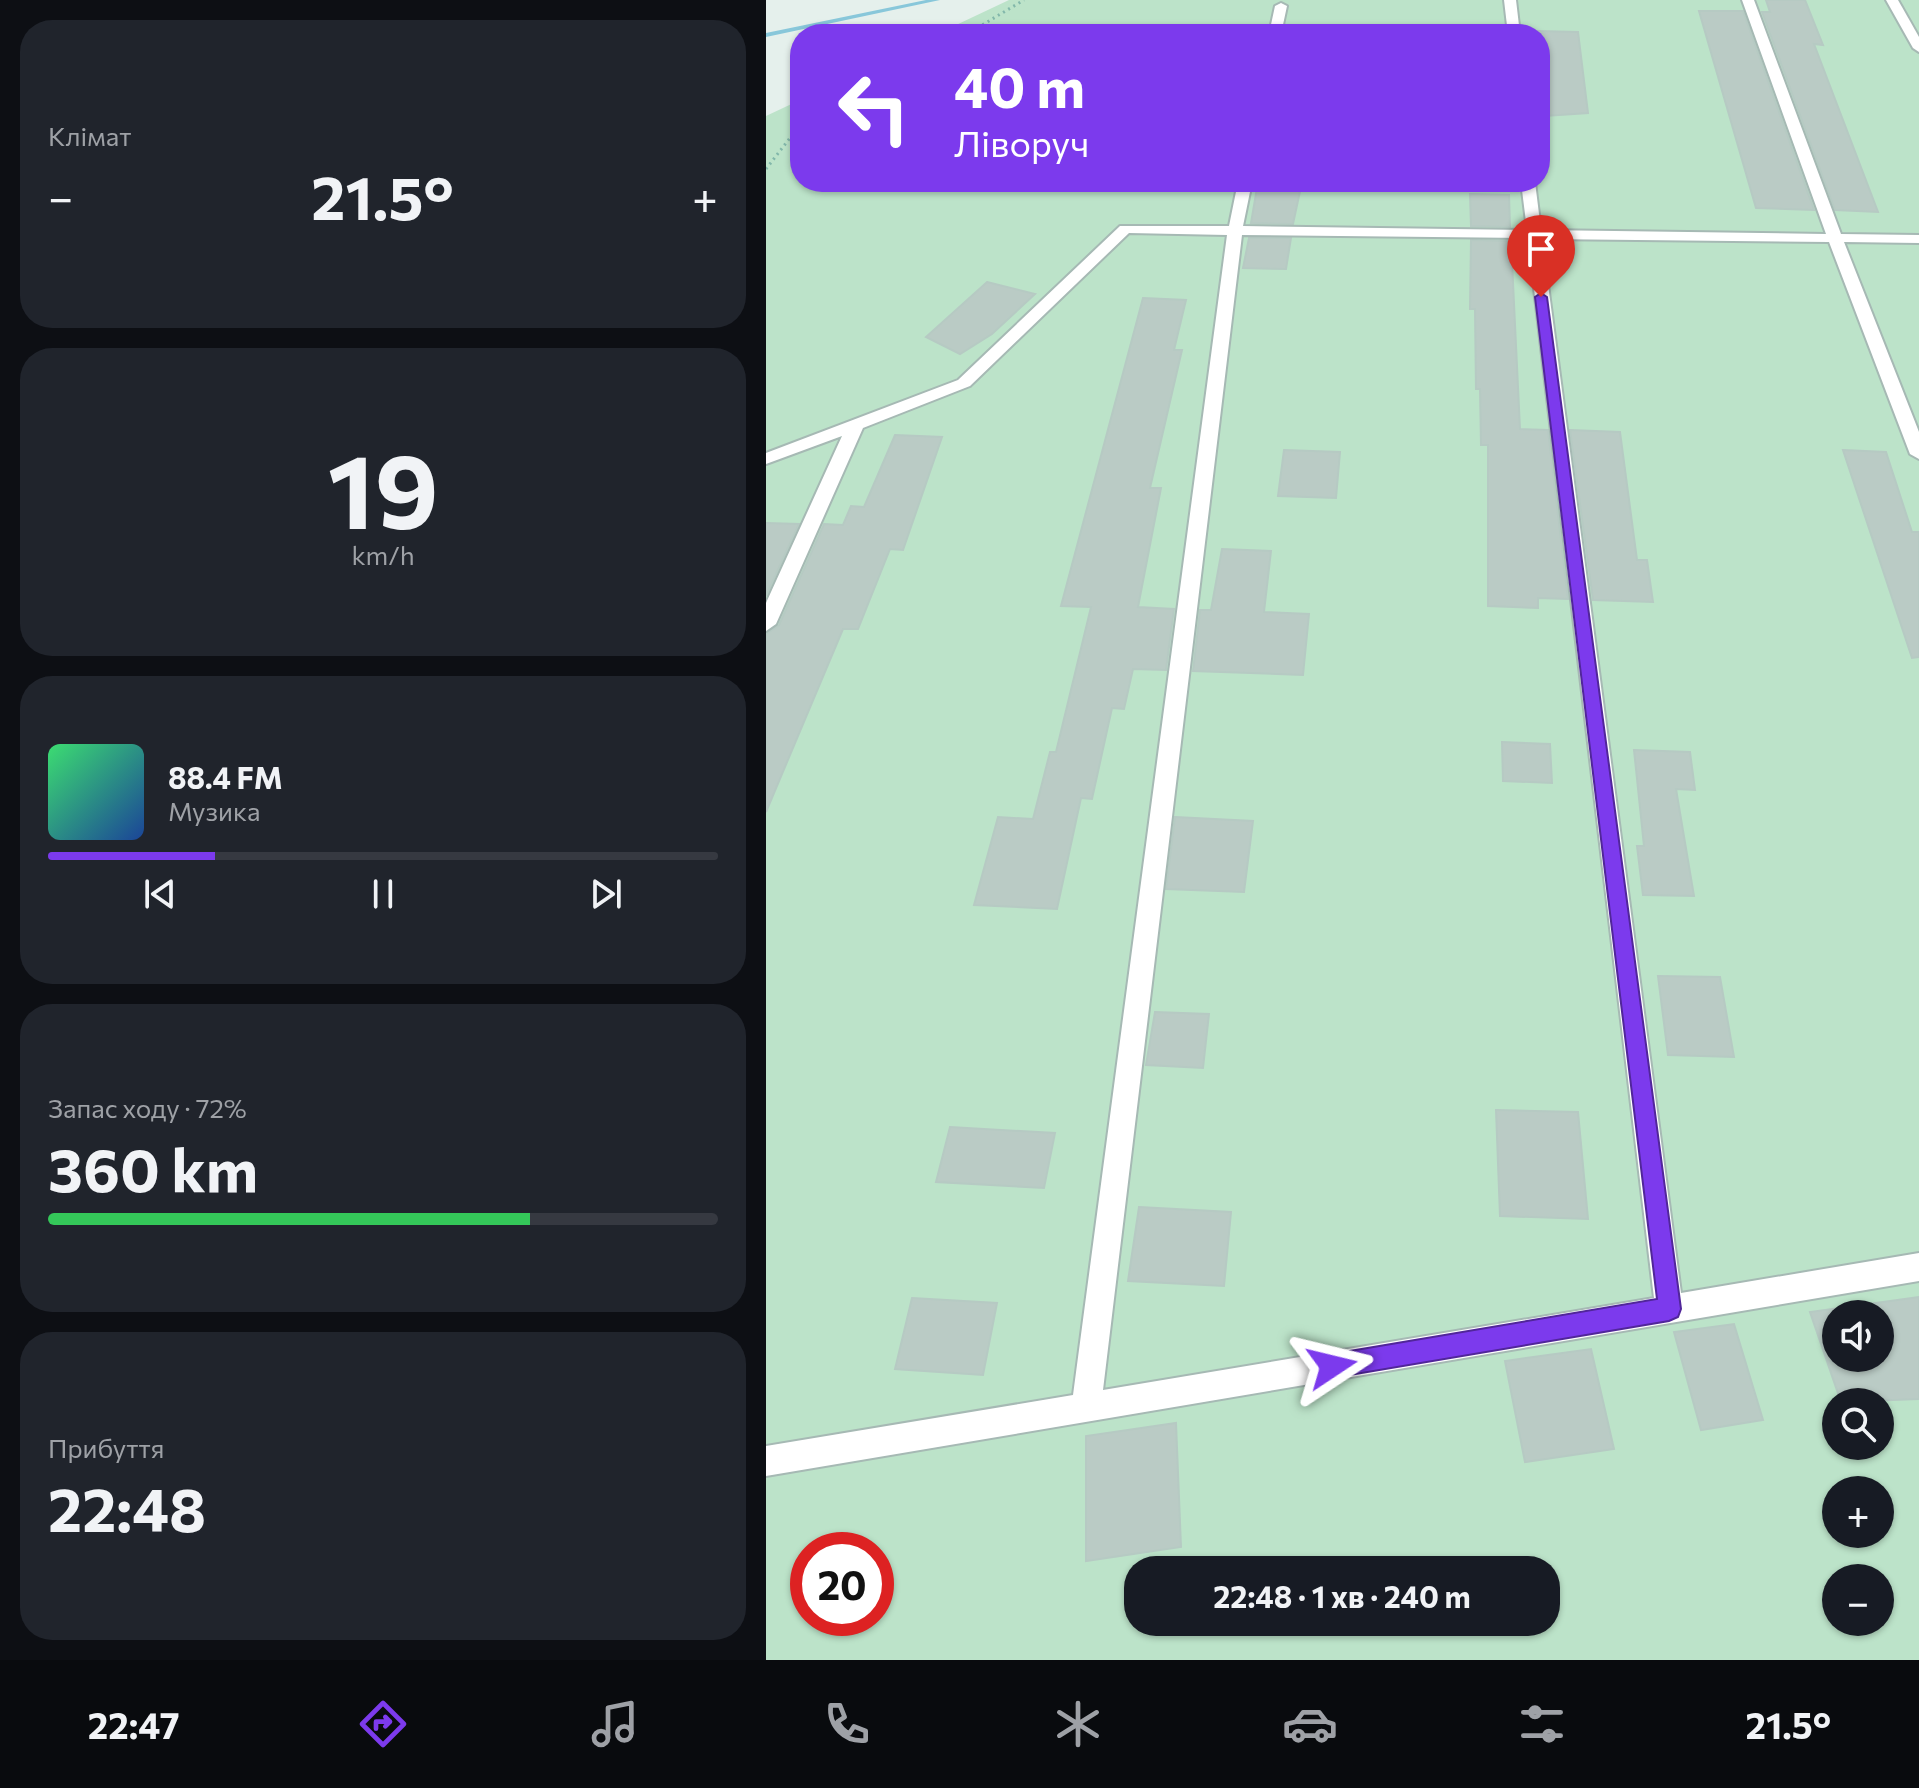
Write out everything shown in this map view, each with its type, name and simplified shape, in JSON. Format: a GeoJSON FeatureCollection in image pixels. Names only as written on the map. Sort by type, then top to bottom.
{"type":"FeatureCollection","features":[{"type":"Feature","properties":{"kind":"street"},"geometry":{"type":"LineString","coordinates":[[1892,0],[1919,48]]}},
{"type":"Feature","properties":{"kind":"lane"},"geometry":{"type":"LineString","coordinates":[[1510,0],[1513,24]]}},
{"type":"Feature","properties":{"kind":"lane"},"geometry":{"type":"LineString","coordinates":[[1748,0],[1835,238],[1919,454]]}},
{"type":"Feature","properties":{"kind":"lane"},"geometry":{"type":"LineString","coordinates":[[1277,24],[1281,6]]}},
{"type":"Feature","properties":{"kind":"lane"},"geometry":{"type":"LineString","coordinates":[[1086,1407],[1235,230],[1243,192]]}},
{"type":"Feature","properties":{"kind":"lane"},"geometry":{"type":"LineString","coordinates":[[1529,192],[1669,1309]]}},
{"type":"Feature","properties":{"kind":"lane"},"geometry":{"type":"LineString","coordinates":[[766,459],[964,383],[1125,229],[1919,239]]}},
{"type":"Feature","properties":{"kind":"lane"},"geometry":{"type":"LineString","coordinates":[[766,624],[856,424]]}},
{"type":"Feature","properties":{"kind":"lane"},"geometry":{"type":"LineString","coordinates":[[766,1461],[1919,1267]]}},
{"type":"Feature","properties":{"kind":"path"},"geometry":{"type":"LineString","coordinates":[[984,24],[1024,0]]}},
{"type":"Feature","properties":{"kind":"path"},"geometry":{"type":"LineString","coordinates":[[766,169],[790,138]]}},
{"type":"Feature","properties":{"kind":"green space"},"geometry":{"type":"Polygon","coordinates":[[[1009,0],[1919,0],[1919,1660],[766,1660],[766,116],[790,105],[790,192],[1550,192],[1550,24],[958,24],[1009,0]]]}},
{"type":"Feature","properties":{"kind":"building"},"geometry":{"type":"Polygon","coordinates":[[[1766,0],[1805,0],[1823,45],[1814,44],[1878,212],[1835,210],[1762,12],[1770,12],[1766,0]]]}},
{"type":"Feature","properties":{"kind":"building"},"geometry":{"type":"Polygon","coordinates":[[[1699,11],[1743,11],[1814,210],[1756,208],[1699,11]]]}},
{"type":"Feature","properties":{"kind":"building"},"geometry":{"type":"Polygon","coordinates":[[[1550,31],[1578,32],[1588,113],[1550,116],[1550,31]]]}},
{"type":"Feature","properties":{"kind":"building"},"geometry":{"type":"Polygon","coordinates":[[[1256,192],[1300,192],[1293,224],[1251,223],[1256,192]]]}},
{"type":"Feature","properties":{"kind":"building"},"geometry":{"type":"Polygon","coordinates":[[[1470,194],[1509,195],[1510,227],[1471,226],[1470,194]]]}},
{"type":"Feature","properties":{"kind":"building"},"geometry":{"type":"Polygon","coordinates":[[[1249,238],[1291,238],[1286,269],[1243,268],[1249,238]]]}},
{"type":"Feature","properties":{"kind":"building"},"geometry":{"type":"Polygon","coordinates":[[[1471,240],[1511,241],[1520,429],[1548,430],[1568,599],[1538,598],[1538,608],[1488,606],[1488,445],[1481,445],[1480,389],[1476,389],[1475,309],[1470,309],[1471,240]]]}},
{"type":"Feature","properties":{"kind":"building"},"geometry":{"type":"Polygon","coordinates":[[[987,282],[1035,294],[992,334],[960,354],[926,337],[987,282]]]}},
{"type":"Feature","properties":{"kind":"building"},"geometry":{"type":"Polygon","coordinates":[[[1143,298],[1186,300],[1174,350],[1182,350],[1150,488],[1161,488],[1138,607],[1174,609],[1166,670],[1133,669],[1124,709],[1112,708],[1092,799],[1081,798],[1057,909],[974,905],[998,817],[1033,819],[1050,752],[1056,752],[1091,607],[1061,606],[1143,298]]]}},
{"type":"Feature","properties":{"kind":"building"},"geometry":{"type":"Polygon","coordinates":[[[1570,430],[1620,432],[1637,560],[1647,560],[1653,602],[1593,600],[1570,430]]]}},
{"type":"Feature","properties":{"kind":"building"},"geometry":{"type":"Polygon","coordinates":[[[895,435],[942,437],[903,550],[890,549],[858,629],[843,629],[766,812],[766,634],[779,625],[824,524],[843,525],[851,506],[864,507],[895,435]]]}},
{"type":"Feature","properties":{"kind":"building"},"geometry":{"type":"Polygon","coordinates":[[[1284,450],[1340,452],[1336,498],[1278,496],[1284,450]]]}},
{"type":"Feature","properties":{"kind":"building"},"geometry":{"type":"Polygon","coordinates":[[[1843,450],[1886,452],[1912,532],[1919,532],[1919,657],[1912,658],[1843,450]]]}},
{"type":"Feature","properties":{"kind":"building"},"geometry":{"type":"Polygon","coordinates":[[[766,523],[799,524],[766,596],[766,523]]]}},
{"type":"Feature","properties":{"kind":"building"},"geometry":{"type":"Polygon","coordinates":[[[1222,549],[1271,551],[1264,612],[1309,614],[1303,675],[1193,671],[1200,610],[1211,610],[1222,549]]]}},
{"type":"Feature","properties":{"kind":"building"},"geometry":{"type":"Polygon","coordinates":[[[1502,742],[1550,744],[1552,783],[1503,781],[1502,742]]]}},
{"type":"Feature","properties":{"kind":"building"},"geometry":{"type":"Polygon","coordinates":[[[1634,750],[1690,752],[1695,790],[1676,789],[1694,896],[1643,895],[1637,846],[1644,846],[1634,750]]]}},
{"type":"Feature","properties":{"kind":"building"},"geometry":{"type":"Polygon","coordinates":[[[1175,817],[1253,821],[1244,892],[1166,889],[1175,817]]]}},
{"type":"Feature","properties":{"kind":"building"},"geometry":{"type":"Polygon","coordinates":[[[1658,976],[1720,977],[1734,1057],[1668,1055],[1658,976]]]}},
{"type":"Feature","properties":{"kind":"building"},"geometry":{"type":"Polygon","coordinates":[[[1155,1012],[1209,1014],[1203,1068],[1146,1065],[1155,1012]]]}},
{"type":"Feature","properties":{"kind":"building"},"geometry":{"type":"Polygon","coordinates":[[[1496,1110],[1578,1112],[1588,1219],[1500,1216],[1496,1110]]]}},
{"type":"Feature","properties":{"kind":"building"},"geometry":{"type":"Polygon","coordinates":[[[950,1127],[1055,1133],[1044,1188],[936,1182],[950,1127]]]}},
{"type":"Feature","properties":{"kind":"building"},"geometry":{"type":"Polygon","coordinates":[[[1139,1207],[1231,1212],[1224,1286],[1128,1281],[1139,1207]]]}},
{"type":"Feature","properties":{"kind":"building"},"geometry":{"type":"Polygon","coordinates":[[[1919,1297],[1919,1399],[1894,1400],[1894,1388],[1836,1388],[1831,1372],[1894,1372],[1894,1300],[1919,1297]]]}},
{"type":"Feature","properties":{"kind":"building"},"geometry":{"type":"Polygon","coordinates":[[[912,1298],[997,1303],[983,1375],[895,1369],[912,1298]]]}},
{"type":"Feature","properties":{"kind":"building"},"geometry":{"type":"Polygon","coordinates":[[[1822,1310],[1822,1347],[1810,1312],[1822,1310]]]}},
{"type":"Feature","properties":{"kind":"building"},"geometry":{"type":"Polygon","coordinates":[[[1734,1324],[1763,1420],[1701,1430],[1674,1332],[1734,1324]]]}},
{"type":"Feature","properties":{"kind":"building"},"geometry":{"type":"Polygon","coordinates":[[[1591,1349],[1614,1449],[1525,1462],[1505,1361],[1591,1349]]]}},
{"type":"Feature","properties":{"kind":"building"},"geometry":{"type":"Polygon","coordinates":[[[1176,1423],[1181,1547],[1086,1561],[1086,1436],[1176,1423]]]}},
{"type":"Feature","properties":{"kind":"waterway"},"geometry":{"type":"LineString","coordinates":[[819,24],[936,0]]}},
{"type":"Feature","properties":{"kind":"waterway"},"geometry":{"type":"LineString","coordinates":[[766,35],[790,30]]}},
{"type":"Feature","properties":{"kind":"route"},"geometry":{"type":"LineString","coordinates":[[1332,1366],[1669,1309],[1541,297]]}}]}
